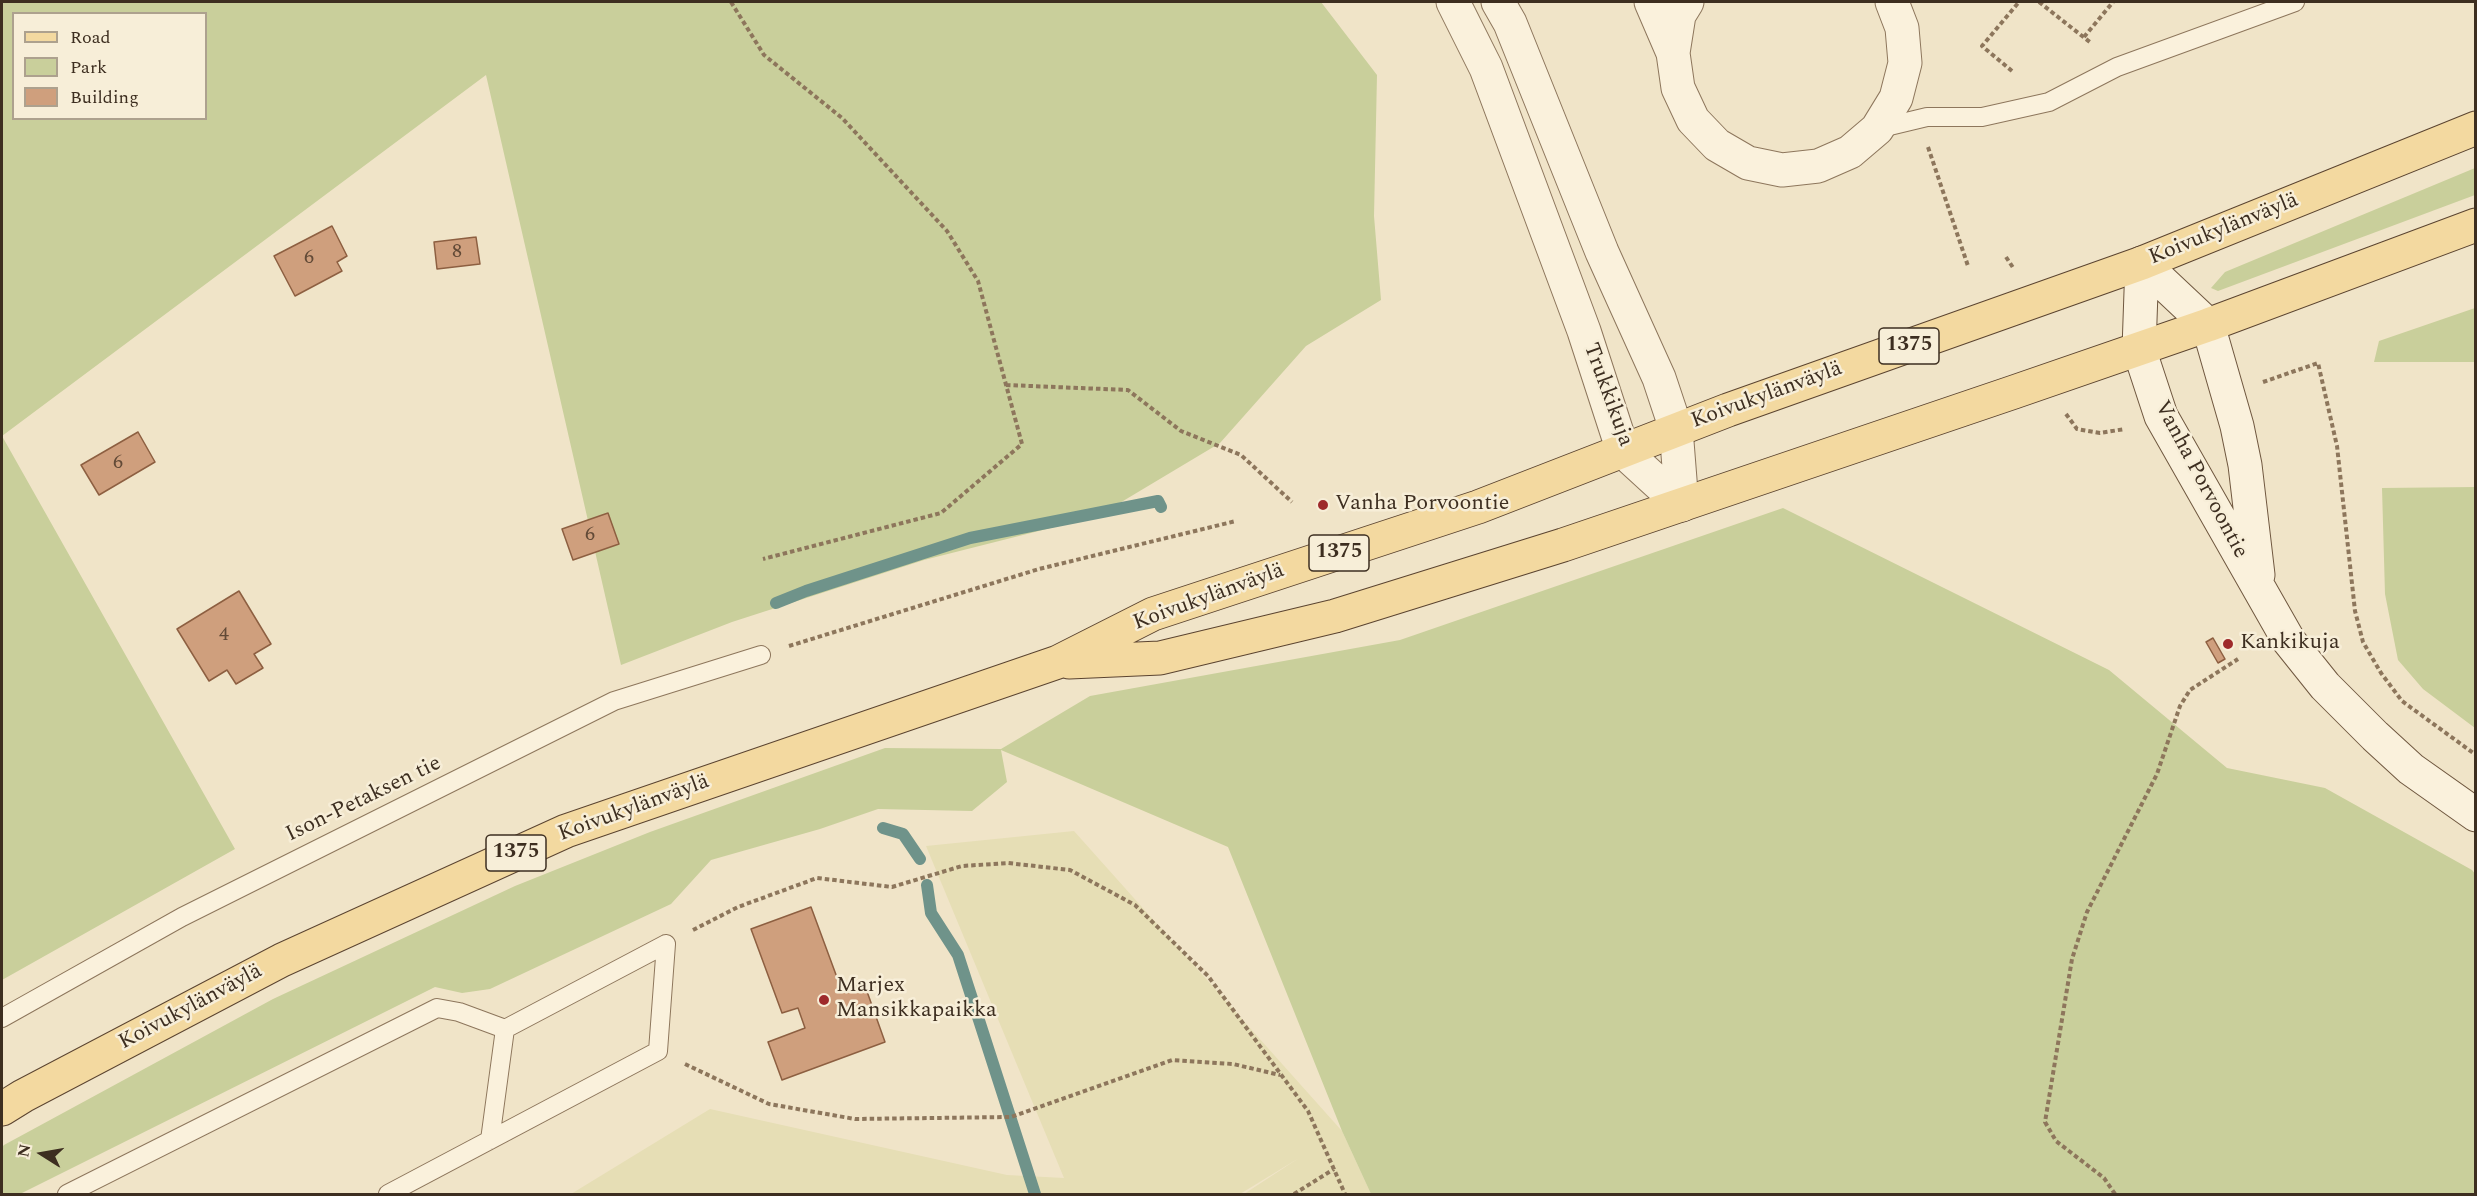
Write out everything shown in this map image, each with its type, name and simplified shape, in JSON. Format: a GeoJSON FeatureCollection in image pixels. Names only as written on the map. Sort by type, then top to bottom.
{"type":"FeatureCollection","features":[{"type":"Feature","properties":{"kind":"main road","name":"Koivukylänväylä"},"geometry":{"type":"LineString","coordinates":[[2,1109],[282,960],[566,831],[1058,662],[1153,614],[1478,507],[1676,429],[2142,263],[2475,128]]}},
{"type":"Feature","properties":{"kind":"main road","name":"Koivukylänväylä"},"geometry":{"type":"LineString","coordinates":[[1058,662],[1160,658],[1335,616],[1563,545],[2139,349],[2475,225]]}},
{"type":"Feature","properties":{"kind":"street","name":"Trukkikuja"},"geometry":{"type":"LineString","coordinates":[[1453,2],[1490,79],[1584,331],[1623,451],[1682,505]]}},
{"type":"Feature","properties":{"kind":"street"},"geometry":{"type":"LineString","coordinates":[[1498,2],[1510,23],[1602,252],[1659,378],[1676,429],[1682,505]]}},
{"type":"Feature","properties":{"kind":"street"},"geometry":{"type":"LineString","coordinates":[[1651,2],[1673,53],[1678,88],[1693,120],[1717,145],[1748,163],[1782,170],[1818,166],[1850,152],[1877,129],[1896,98],[1905,63],[1902,28],[1892,2]]}},
{"type":"Feature","properties":{"kind":"street"},"geometry":{"type":"LineString","coordinates":[[1673,53],[1679,15],[1687,2]]}},
{"type":"Feature","properties":{"kind":"street","name":"Vanha Porvoontie"},"geometry":{"type":"LineString","coordinates":[[2142,263],[2208,325],[2230,393],[2239,436],[2260,588]]}},
{"type":"Feature","properties":{"kind":"street","name":"Vanha Porvoontie"},"geometry":{"type":"LineString","coordinates":[[2142,263],[2139,349],[2161,416],[2289,641],[2325,686],[2411,769],[2475,815]]}},
{"type":"Feature","properties":{"kind":"lane"},"geometry":{"type":"LineString","coordinates":[[1877,129],[1927,117],[1982,117],[2049,102],[2117,67],[2295,2]]}},
{"type":"Feature","properties":{"kind":"lane","name":"Ison-Petaksen tie"},"geometry":{"type":"LineString","coordinates":[[2,1018],[182,917],[614,701],[760,655]]}},
{"type":"Feature","properties":{"kind":"lane"},"geometry":{"type":"LineString","coordinates":[[67,1194],[437,1008],[459,1012],[505,1029],[666,944]]}},
{"type":"Feature","properties":{"kind":"lane"},"geometry":{"type":"LineString","coordinates":[[388,1194],[658,1051],[666,944]]}},
{"type":"Feature","properties":{"kind":"lane"},"geometry":{"type":"LineString","coordinates":[[490,1140],[505,1029]]}},
{"type":"Feature","properties":{"kind":"path"},"geometry":{"type":"LineString","coordinates":[[731,2],[764,55],[842,118],[947,231],[978,280],[1022,444],[941,513],[763,559]]}},
{"type":"Feature","properties":{"kind":"path"},"geometry":{"type":"LineString","coordinates":[[2012,71],[1982,46],[2019,2]]}},
{"type":"Feature","properties":{"kind":"path"},"geometry":{"type":"LineString","coordinates":[[2039,2],[2091,44]]}},
{"type":"Feature","properties":{"kind":"path"},"geometry":{"type":"LineString","coordinates":[[2084,37],[2113,2]]}},
{"type":"Feature","properties":{"kind":"path"},"geometry":{"type":"LineString","coordinates":[[1927,145],[1968,266]]}},
{"type":"Feature","properties":{"kind":"path"},"geometry":{"type":"LineString","coordinates":[[2318,363],[2337,446],[2355,611],[2363,642],[2381,673],[2402,701],[2475,755]]}},
{"type":"Feature","properties":{"kind":"path"},"geometry":{"type":"LineString","coordinates":[[1006,385],[1128,390],[1181,431],[1241,455],[1292,502]]}},
{"type":"Feature","properties":{"kind":"path"},"geometry":{"type":"LineString","coordinates":[[760,655],[1039,569],[1236,521]]}},
{"type":"Feature","properties":{"kind":"path"},"geometry":{"type":"LineString","coordinates":[[2115,1194],[2104,1178],[2056,1141],[2045,1122],[2072,959],[2087,912],[2157,774],[2180,706],[2190,690],[2238,659]]}},
{"type":"Feature","properties":{"kind":"path"},"geometry":{"type":"LineString","coordinates":[[666,944],[738,907],[817,878],[892,887],[962,866],[1008,864],[1070,870],[1135,905],[1208,976],[1308,1111],[1345,1194]]}},
{"type":"Feature","properties":{"kind":"path"},"geometry":{"type":"LineString","coordinates":[[658,1051],[769,1104],[855,1119],[1011,1117],[1172,1060],[1233,1064],[1281,1075]]}},
{"type":"Feature","properties":{"kind":"path"},"geometry":{"type":"LineString","coordinates":[[1294,1194],[1334,1169]]}},
{"type":"Feature","properties":{"kind":"shaded area"},"geometry":{"type":"Polygon","coordinates":[[[1074,831],[1342,1131],[1371,1194],[1244,1194],[1299,1158],[1240,1194],[571,1194],[710,1109],[1007,1175],[1064,1178],[926,846],[1074,831]]]}},
{"type":"Feature","properties":{"kind":"green space"},"geometry":{"type":"Polygon","coordinates":[[[2,2],[1321,2],[1377,75],[1374,216],[1381,300],[1306,346],[1220,443],[1098,516],[924,560],[732,622],[621,665],[486,75],[2,436],[2,2]]]}},
{"type":"Feature","properties":{"kind":"green space"},"geometry":{"type":"Polygon","coordinates":[[[2475,168],[2475,195],[2218,291],[2211,288],[2225,272],[2475,168]]]}},
{"type":"Feature","properties":{"kind":"green space"},"geometry":{"type":"Polygon","coordinates":[[[2475,308],[2475,362],[2374,362],[2379,341],[2475,308]]]}},
{"type":"Feature","properties":{"kind":"green space"},"geometry":{"type":"Polygon","coordinates":[[[2,436],[235,849],[2,980],[2,436]]]}},
{"type":"Feature","properties":{"kind":"green space"},"geometry":{"type":"Polygon","coordinates":[[[2476,487],[2475,728],[2423,689],[2398,660],[2385,594],[2382,488],[2476,487]]]}},
{"type":"Feature","properties":{"kind":"green space"},"geometry":{"type":"Polygon","coordinates":[[[1783,508],[2109,670],[2227,768],[2325,788],[2472,870],[2476,875],[2475,1194],[1371,1194],[1342,1131],[1228,847],[1001,750],[1007,782],[972,811],[878,809],[820,829],[711,860],[671,904],[490,989],[462,993],[435,987],[20,1194],[2,1194],[2,1147],[4,1145],[273,999],[515,886],[650,832],[885,748],[1001,749],[1090,696],[1400,640],[1783,508]]]}},
{"type":"Feature","properties":{"kind":"building"},"geometry":{"type":"Polygon","coordinates":[[[332,226],[347,256],[337,262],[342,271],[295,296],[274,256],[332,226]]]}},
{"type":"Feature","properties":{"kind":"building"},"geometry":{"type":"Polygon","coordinates":[[[476,237],[480,264],[437,269],[434,242],[476,237]]]}},
{"type":"Feature","properties":{"kind":"building"},"geometry":{"type":"Polygon","coordinates":[[[138,432],[155,462],[99,495],[81,465],[138,432]]]}},
{"type":"Feature","properties":{"kind":"building"},"geometry":{"type":"Polygon","coordinates":[[[608,513],[619,544],[573,560],[562,529],[608,513]]]}},
{"type":"Feature","properties":{"kind":"building"},"geometry":{"type":"Polygon","coordinates":[[[239,591],[271,644],[254,654],[263,668],[236,684],[227,670],[209,681],[177,629],[239,591]]]}},
{"type":"Feature","properties":{"kind":"building"},"geometry":{"type":"Polygon","coordinates":[[[2213,638],[2225,659],[2218,663],[2206,642],[2213,638]]]}},
{"type":"Feature","properties":{"kind":"building","name":"Marjex Mansikkapaikka"},"geometry":{"type":"Polygon","coordinates":[[[811,907],[842,991],[864,983],[885,1042],[782,1080],[768,1042],[805,1028],[798,1008],[782,1013],[751,929],[811,907]]]}},
{"type":"Feature","properties":{"kind":"waterway"},"geometry":{"type":"LineString","coordinates":[[776,603],[806,591],[970,538],[1158,501],[1161,507]]}},
{"type":"Feature","properties":{"kind":"waterway"},"geometry":{"type":"LineString","coordinates":[[883,828],[903,834],[920,859]]}},
{"type":"Feature","properties":{"kind":"waterway"},"geometry":{"type":"LineString","coordinates":[[927,885],[931,913],[958,955],[1035,1194]]}},
{"type":"Feature","properties":{"kind":"place","name":"Vanha Porvoontie"},"geometry":{"type":"Point","coordinates":[1323,505]}},
{"type":"Feature","properties":{"kind":"place","name":"Kankikuja"},"geometry":{"type":"Point","coordinates":[2228,644]}},
{"type":"Feature","properties":{"kind":"place","name":"Marjex Mansikkapaikka"},"geometry":{"type":"Point","coordinates":[824,1000]}}]}
